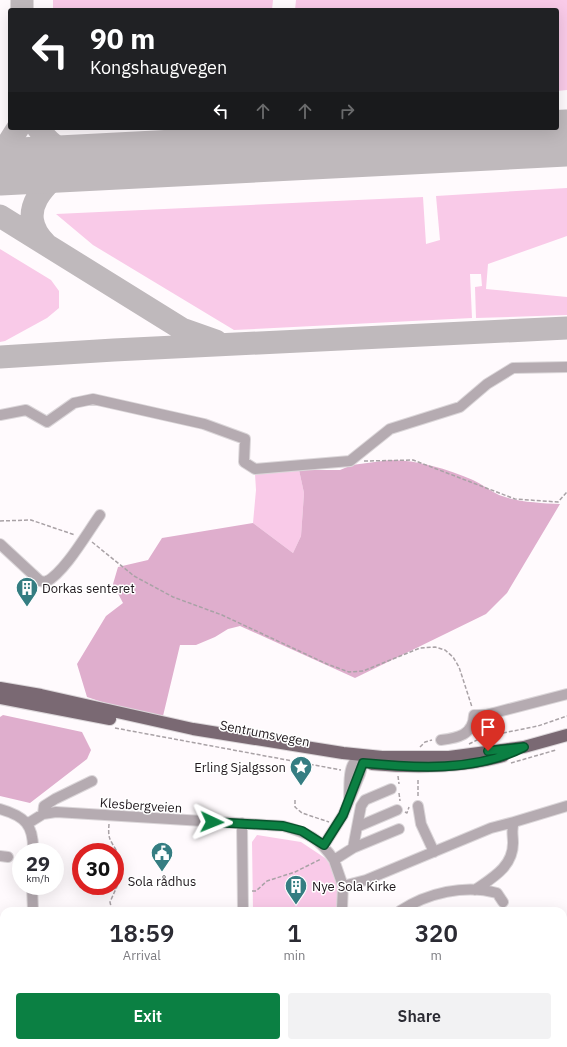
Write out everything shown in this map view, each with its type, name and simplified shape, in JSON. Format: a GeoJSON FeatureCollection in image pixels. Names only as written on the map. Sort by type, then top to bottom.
{"type":"FeatureCollection","features":[{"type":"Feature","properties":{"kind":"main road","name":"Sentrumsvegen"},"geometry":{"type":"LineString","coordinates":[[0,688],[41,695],[193,729],[358,760]]}},
{"type":"Feature","properties":{"kind":"main road","name":"Sentrumsvegen"},"geometry":{"type":"LineString","coordinates":[[0,698],[309,755],[420,767],[450,766],[480,762],[511,754],[524,747],[567,735]]}},
{"type":"Feature","properties":{"kind":"street"},"geometry":{"type":"LineString","coordinates":[[0,415],[26,410],[47,422],[74,403],[93,399],[204,424],[245,439],[244,462],[255,469],[350,461],[390,429],[460,407],[487,384],[513,368],[567,367]]}},
{"type":"Feature","properties":{"kind":"street"},"geometry":{"type":"LineString","coordinates":[[0,544],[40,581],[46,582],[54,577],[71,558],[100,515]]}},
{"type":"Feature","properties":{"kind":"street"},"geometry":{"type":"LineString","coordinates":[[441,740],[461,736],[467,732],[472,726],[474,715],[486,715],[567,694]]}},
{"type":"Feature","properties":{"kind":"street"},"geometry":{"type":"LineString","coordinates":[[342,907],[343,886],[334,860],[324,845],[337,826],[349,799],[358,760]]}},
{"type":"Feature","properties":{"kind":"street"},"geometry":{"type":"LineString","coordinates":[[43,814],[44,806],[54,799],[92,781]]}},
{"type":"Feature","properties":{"kind":"street"},"geometry":{"type":"LineString","coordinates":[[352,848],[361,806],[366,800],[391,788]]}},
{"type":"Feature","properties":{"kind":"street"},"geometry":{"type":"LineString","coordinates":[[418,806],[421,824],[434,852]]}},
{"type":"Feature","properties":{"kind":"street"},"geometry":{"type":"LineString","coordinates":[[343,886],[358,883],[491,828],[567,806]]}},
{"type":"Feature","properties":{"kind":"street"},"geometry":{"type":"LineString","coordinates":[[356,827],[402,807]]}},
{"type":"Feature","properties":{"kind":"street"},"geometry":{"type":"LineString","coordinates":[[0,809],[18,815],[27,824],[34,837],[34,843]]}},
{"type":"Feature","properties":{"kind":"street","name":"Klesbergveien"},"geometry":{"type":"LineString","coordinates":[[27,824],[43,814],[56,812],[242,823],[283,826],[302,831],[324,845]]}},
{"type":"Feature","properties":{"kind":"street"},"geometry":{"type":"LineString","coordinates":[[475,890],[498,874],[508,862],[512,853],[512,826],[514,822]]}},
{"type":"Feature","properties":{"kind":"street"},"geometry":{"type":"LineString","coordinates":[[242,823],[241,884],[243,907]]}},
{"type":"Feature","properties":{"kind":"street"},"geometry":{"type":"LineString","coordinates":[[334,860],[352,848],[399,829]]}},
{"type":"Feature","properties":{"kind":"street"},"geometry":{"type":"LineString","coordinates":[[408,907],[431,896],[454,891],[475,890],[497,893],[504,902]]}},
{"type":"Feature","properties":{"kind":"street"},"geometry":{"type":"LineString","coordinates":[[32,895],[33,907]]}},
{"type":"Feature","properties":{"kind":"path"},"geometry":{"type":"LineString","coordinates":[[350,461],[413,460],[515,499],[558,502],[567,492]]}},
{"type":"Feature","properties":{"kind":"path"},"geometry":{"type":"LineString","coordinates":[[0,521],[31,520],[84,538],[94,543],[134,576],[173,597],[222,615],[340,670],[352,673],[363,671],[420,648],[435,647],[445,650],[453,657],[463,675],[474,715]]}},
{"type":"Feature","properties":{"kind":"path"},"geometry":{"type":"LineString","coordinates":[[469,744],[483,737],[538,726],[567,716]]}},
{"type":"Feature","properties":{"kind":"path"},"geometry":{"type":"LineString","coordinates":[[418,753],[420,745],[425,742],[441,740]]}},
{"type":"Feature","properties":{"kind":"path"},"geometry":{"type":"LineString","coordinates":[[398,776],[399,796],[402,807],[418,806],[418,780]]}},
{"type":"Feature","properties":{"kind":"path"},"geometry":{"type":"LineString","coordinates":[[295,800],[295,807],[302,813],[337,826]]}},
{"type":"Feature","properties":{"kind":"path"},"geometry":{"type":"LineString","coordinates":[[110,822],[108,836],[111,843]]}},
{"type":"Feature","properties":{"kind":"path"},"geometry":{"type":"LineString","coordinates":[[256,891],[267,881],[313,864],[324,856]]}},
{"type":"Feature","properties":{"kind":"path"},"geometry":{"type":"LineString","coordinates":[[111,907],[110,902],[114,895]]}},
{"type":"Feature","properties":{"kind":"shaded area"},"geometry":{"type":"Polygon","coordinates":[[[53,0],[273,0],[272,8],[53,8],[53,0]]]}},
{"type":"Feature","properties":{"kind":"shaded area"},"geometry":{"type":"Polygon","coordinates":[[[296,0],[567,0],[567,90],[559,91],[559,8],[295,8],[296,0]]]}},
{"type":"Feature","properties":{"kind":"shaded area"},"geometry":{"type":"Polygon","coordinates":[[[567,188],[567,236],[488,264],[486,289],[567,297],[567,315],[476,318],[475,287],[482,286],[481,274],[470,274],[472,318],[234,330],[93,245],[56,214],[423,197],[426,244],[440,240],[436,196],[567,188]]]}},
{"type":"Feature","properties":{"kind":"shaded area"},"geometry":{"type":"Polygon","coordinates":[[[0,249],[51,280],[59,291],[59,308],[47,318],[5,341],[0,342],[0,249]]]}},
{"type":"Feature","properties":{"kind":"shaded area"},"geometry":{"type":"Polygon","coordinates":[[[390,460],[422,463],[453,472],[480,483],[499,495],[513,499],[529,502],[560,504],[507,593],[486,614],[355,678],[240,626],[228,629],[215,637],[196,645],[180,645],[163,716],[123,709],[87,697],[77,664],[106,616],[123,603],[113,584],[118,567],[148,560],[162,538],[253,523],[293,553],[301,536],[304,493],[299,470],[340,470],[352,465],[390,460]]]}},
{"type":"Feature","properties":{"kind":"shaded area"},"geometry":{"type":"Polygon","coordinates":[[[299,470],[304,493],[301,536],[293,553],[253,523],[256,490],[255,474],[299,470]]]}},
{"type":"Feature","properties":{"kind":"shaded area"},"geometry":{"type":"Polygon","coordinates":[[[3,715],[82,732],[91,750],[87,759],[30,803],[0,796],[0,717],[3,715]]]}},
{"type":"Feature","properties":{"kind":"shaded area"},"geometry":{"type":"Polygon","coordinates":[[[257,835],[301,842],[325,858],[336,872],[340,887],[340,907],[253,907],[252,842],[257,835]]]}},
{"type":"Feature","properties":{"kind":"taxiway"},"geometry":{"type":"LineString","coordinates":[[22,0],[22,8]]}},
{"type":"Feature","properties":{"kind":"taxiway"},"geometry":{"type":"LineString","coordinates":[[0,151],[9,142],[17,130]]}},
{"type":"Feature","properties":{"kind":"taxiway"},"geometry":{"type":"LineString","coordinates":[[40,130],[50,142],[64,152],[80,159],[98,162]]}},
{"type":"Feature","properties":{"kind":"taxiway"},"geometry":{"type":"LineString","coordinates":[[45,243],[36,231],[32,220],[33,209],[37,198],[53,179],[74,164]]}},
{"type":"Feature","properties":{"kind":"taxiway"},"geometry":{"type":"LineString","coordinates":[[0,216],[182,329],[216,341]]}},
{"type":"Feature","properties":{"kind":"taxiway"},"geometry":{"type":"LineString","coordinates":[[0,357],[567,328]]}},
{"type":"Feature","properties":{"kind":"runway"},"geometry":{"type":"LineString","coordinates":[[0,167],[567,138]]}},
{"type":"Feature","properties":{"kind":"place","name":"Dorkas senteret"},"geometry":{"type":"Point","coordinates":[27,608]}},
{"type":"Feature","properties":{"kind":"place","name":"Erling Sjalgsson"},"geometry":{"type":"Point","coordinates":[301,786]}},
{"type":"Feature","properties":{"kind":"place","name":"Sola rådhus"},"geometry":{"type":"Point","coordinates":[162,872]}},
{"type":"Feature","properties":{"kind":"place","name":"Nye Sola Kirke"},"geometry":{"type":"Point","coordinates":[296,906]}},
{"type":"Feature","properties":{"kind":"route"},"geometry":{"type":"LineString","coordinates":[[212,822],[283,826],[302,831],[324,845],[343,815],[363,763],[420,767],[450,766],[480,762],[511,754],[524,747],[488,751]]}}]}
